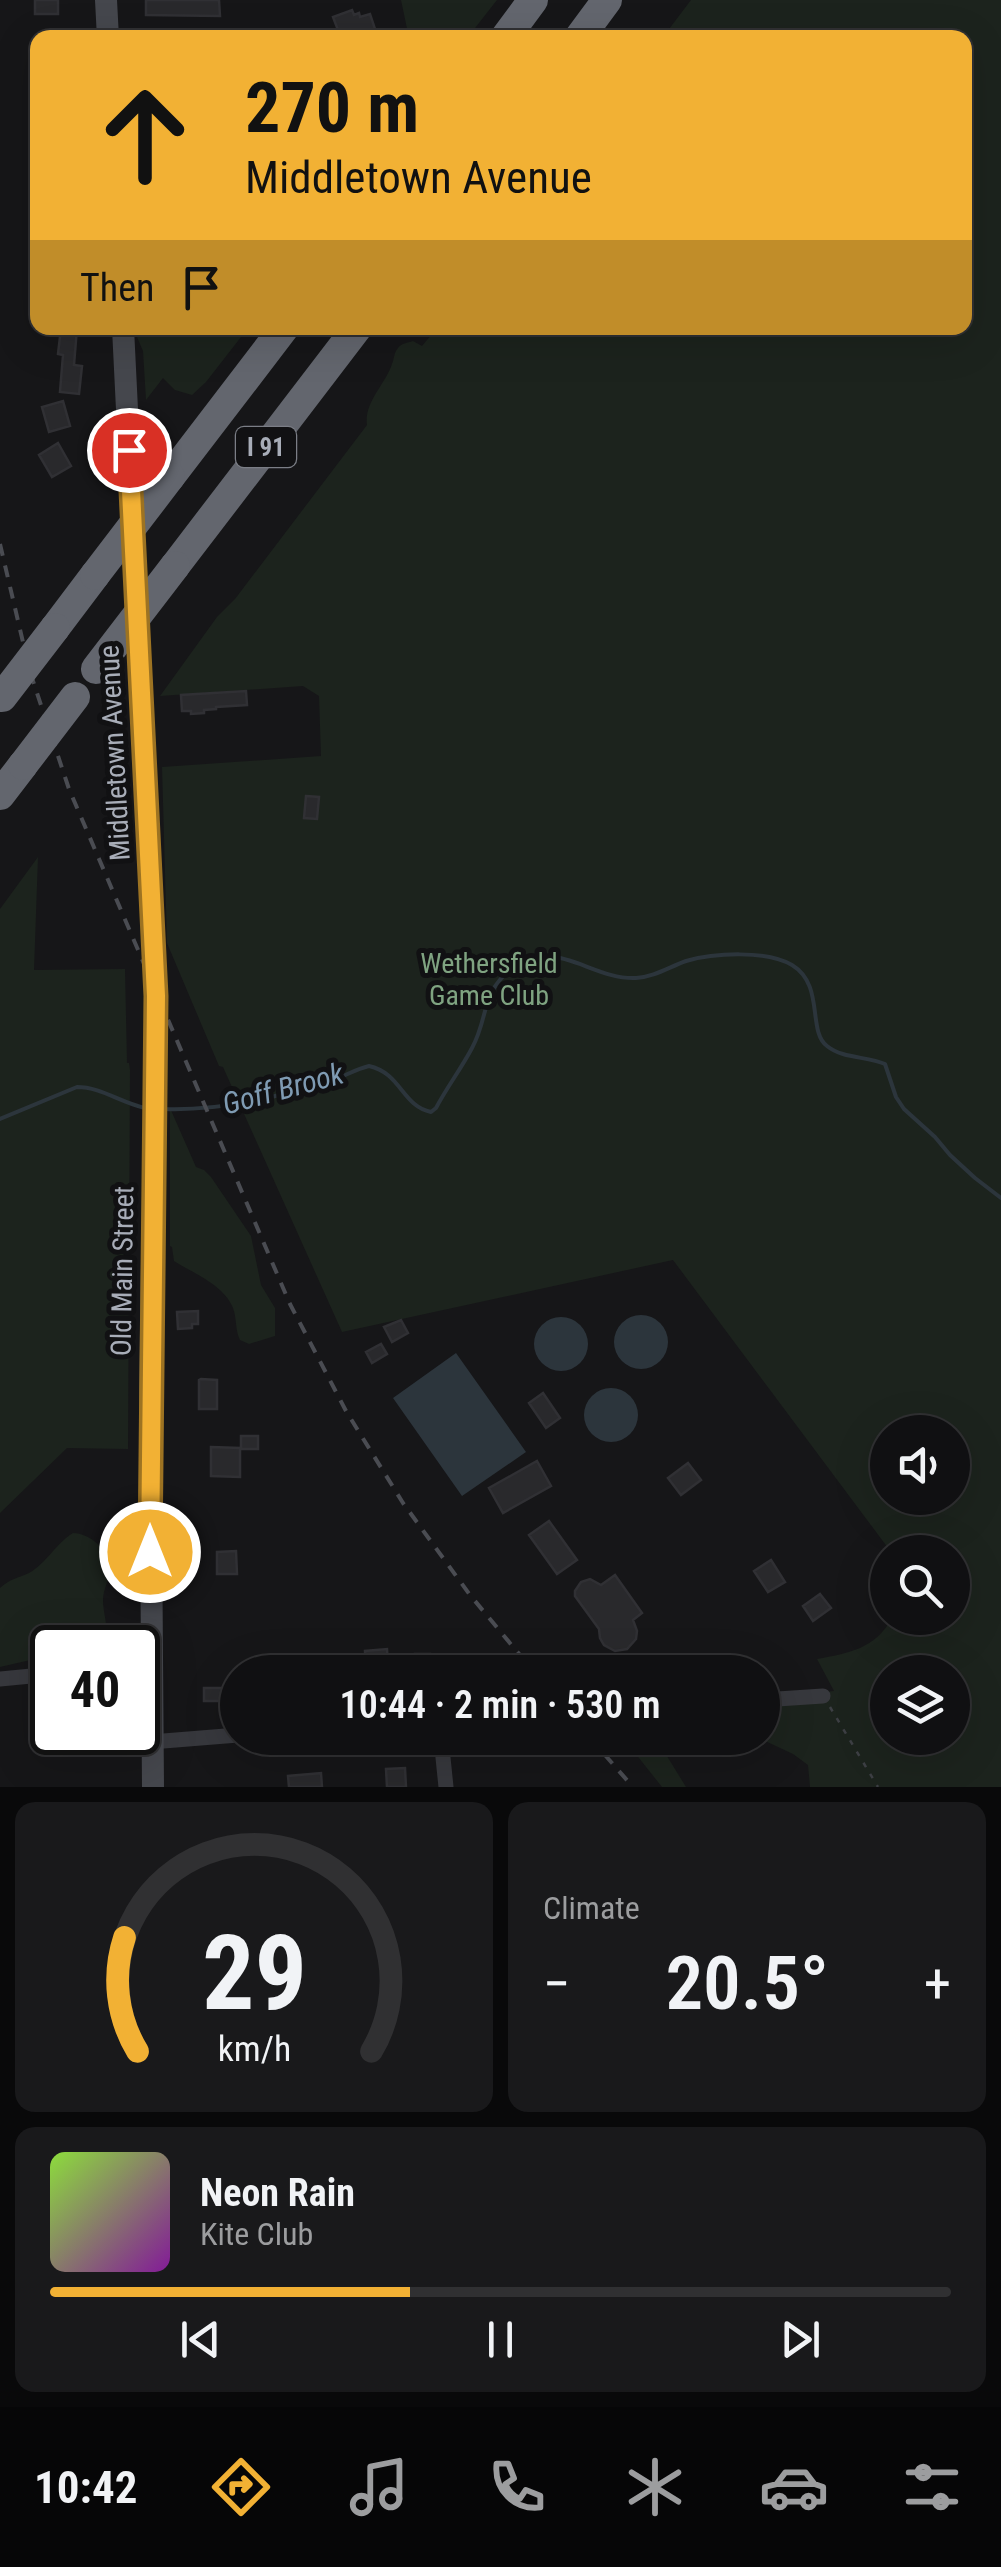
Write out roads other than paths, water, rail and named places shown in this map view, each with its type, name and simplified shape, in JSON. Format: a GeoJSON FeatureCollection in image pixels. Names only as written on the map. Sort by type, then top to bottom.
{"type":"FeatureCollection","features":[{"type":"Feature","properties":{"kind":"highway"},"geometry":{"type":"LineString","coordinates":[[511,30],[533,0]]}},
{"type":"Feature","properties":{"kind":"highway"},"geometry":{"type":"LineString","coordinates":[[584,30],[607,0]]}},
{"type":"Feature","properties":{"kind":"highway","name":"I 91"},"geometry":{"type":"LineString","coordinates":[[1,698],[279,335]]}},
{"type":"Feature","properties":{"kind":"highway","name":"I 91"},"geometry":{"type":"LineString","coordinates":[[0,795],[352,335]]}},
{"type":"Feature","properties":{"kind":"street"},"geometry":{"type":"LineString","coordinates":[[106,0],[108,30]]}},
{"type":"Feature","properties":{"kind":"street","name":"Middletown Avenue"},"geometry":{"type":"LineString","coordinates":[[123,335],[156,996]]}},
{"type":"Feature","properties":{"kind":"street","name":"Old Main Street"},"geometry":{"type":"LineString","coordinates":[[145,1625],[156,996]]}},
{"type":"Feature","properties":{"kind":"street"},"geometry":{"type":"LineString","coordinates":[[0,1678],[30,1676]]}},
{"type":"Feature","properties":{"kind":"street"},"geometry":{"type":"LineString","coordinates":[[780,1699],[823,1696]]}},
{"type":"Feature","properties":{"kind":"street"},"geometry":{"type":"LineString","coordinates":[[160,1741],[220,1737]]}},
{"type":"Feature","properties":{"kind":"street","name":"Old Main Street"},"geometry":{"type":"LineString","coordinates":[[152,1755],[153,1787]]}},
{"type":"Feature","properties":{"kind":"street"},"geometry":{"type":"LineString","coordinates":[[443,1755],[446,1787]]}},
{"type":"Feature","properties":{"kind":"waterway","name":"Goff Brook"},"geometry":{"type":"LineString","coordinates":[[164,1109],[250,1102],[369,1066],[388,1075],[414,1103],[431,1112],[472,1048],[495,987],[512,968],[527,959],[557,957],[603,973],[636,978],[698,958],[754,955],[781,960],[802,974],[809,984],[821,1039],[827,1046],[885,1064],[904,1109],[1001,1198]]}},
{"type":"Feature","properties":{"kind":"waterway","name":"Goff Brook"},"geometry":{"type":"LineString","coordinates":[[0,1119],[77,1087],[145,1108]]}},
{"type":"Feature","properties":{"kind":"railway"},"geometry":{"type":"LineString","coordinates":[[0,544],[30,672],[69,789],[290,1304],[346,1411],[403,1503],[520,1655]]}},
{"type":"Feature","properties":{"kind":"railway"},"geometry":{"type":"LineString","coordinates":[[605,1755],[633,1787]]}},
{"type":"Feature","properties":{"kind":"park label","name":"Wethersfield Game Club"},"geometry":{"type":"Point","coordinates":[489,979]}}]}
